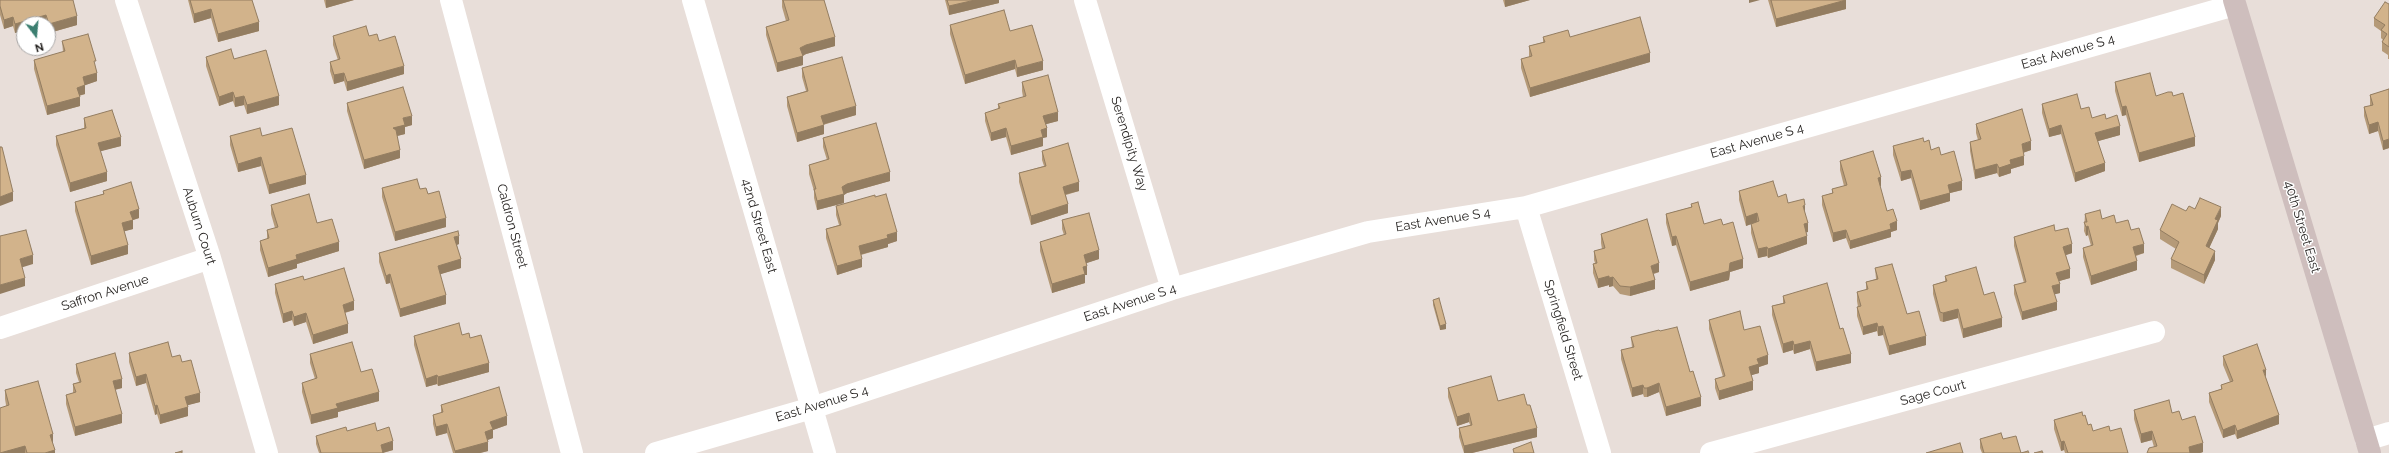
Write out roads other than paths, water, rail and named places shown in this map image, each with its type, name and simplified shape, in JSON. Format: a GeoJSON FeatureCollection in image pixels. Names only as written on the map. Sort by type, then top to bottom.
{"type":"FeatureCollection","features":[{"type":"Feature","properties":{"kind":"main road","name":"40th Street East"},"geometry":{"type":"LineString","coordinates":[[2234,2],[2368,447]]}},
{"type":"Feature","properties":{"kind":"street","name":"Auburn Court"},"geometry":{"type":"LineString","coordinates":[[126,0],[210,258],[268,453]]}},
{"type":"Feature","properties":{"kind":"street","name":"Caldron Street"},"geometry":{"type":"LineString","coordinates":[[451,0],[572,453]]}},
{"type":"Feature","properties":{"kind":"street","name":"42nd Street East"},"geometry":{"type":"LineString","coordinates":[[693,0],[825,453]]}},
{"type":"Feature","properties":{"kind":"street","name":"Serendipity Way"},"geometry":{"type":"LineString","coordinates":[[1085,0],[1172,289]]}},
{"type":"Feature","properties":{"kind":"street","name":"East Avenue S 4"},"geometry":{"type":"LineString","coordinates":[[656,453],[812,408],[1172,289],[1368,232],[1526,207],[2234,2]]}},
{"type":"Feature","properties":{"kind":"street","name":"Springfield Street"},"geometry":{"type":"LineString","coordinates":[[1526,207],[1600,453]]}},
{"type":"Feature","properties":{"kind":"street","name":"Saffron Avenue"},"geometry":{"type":"LineString","coordinates":[[0,328],[210,258]]}},
{"type":"Feature","properties":{"kind":"street","name":"Sage Court"},"geometry":{"type":"LineString","coordinates":[[1711,453],[2154,332]]}},
{"type":"Feature","properties":{"kind":"street"},"geometry":{"type":"LineString","coordinates":[[2368,447],[2389,433]]}}]}
